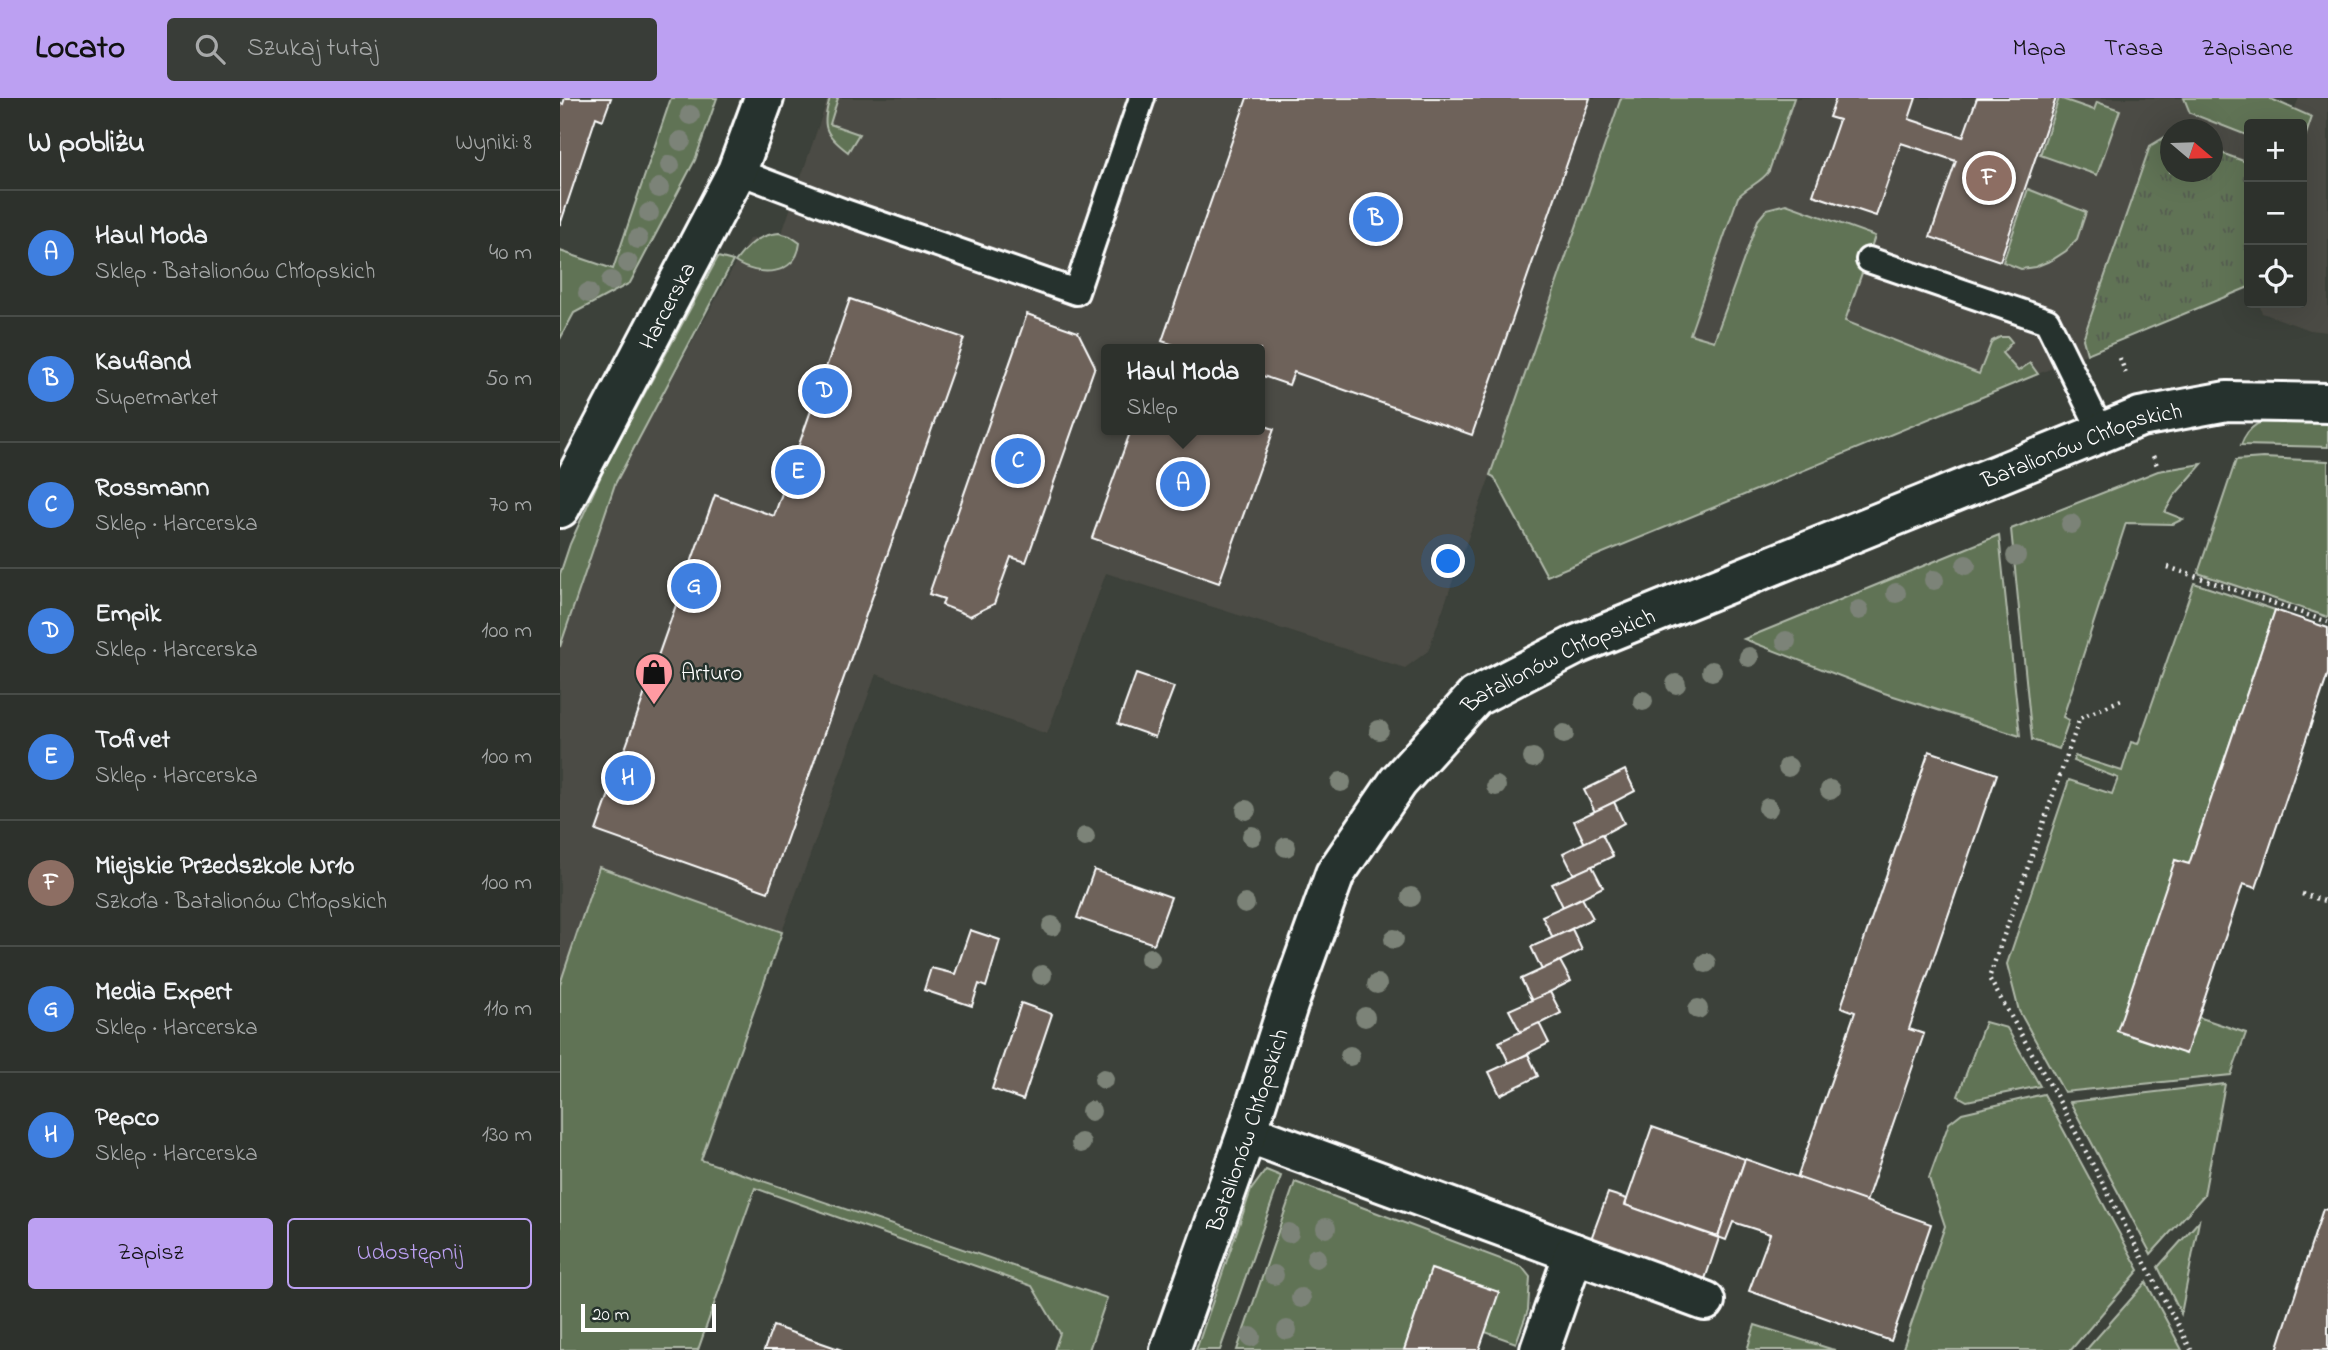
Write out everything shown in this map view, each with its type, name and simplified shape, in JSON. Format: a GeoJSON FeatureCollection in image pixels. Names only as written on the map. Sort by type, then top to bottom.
{"type":"FeatureCollection","features":[{"type":"Feature","properties":{"kind":"street","name":"Harcerska"},"geometry":{"type":"LineString","coordinates":[[560,508],[737,171],[764,98]]}},
{"type":"Feature","properties":{"kind":"street","name":"Batalionów Chłopskich"},"geometry":{"type":"LineString","coordinates":[[1170,1350],[1335,874],[1398,782],[1475,697],[1576,645],[2140,417],[2227,401],[2328,403]]}},
{"type":"Feature","properties":{"kind":"street"},"geometry":{"type":"LineString","coordinates":[[1247,1133],[1705,1301]]}},
{"type":"Feature","properties":{"kind":"street"},"geometry":{"type":"LineString","coordinates":[[1540,1350],[1574,1253]]}},
{"type":"Feature","properties":{"kind":"lane"},"geometry":{"type":"LineString","coordinates":[[737,171],[842,211],[1076,292],[1142,98]]}},
{"type":"Feature","properties":{"kind":"lane"},"geometry":{"type":"LineString","coordinates":[[1869,260],[2047,321],[2101,431]]}},
{"type":"Feature","properties":{"kind":"path"},"geometry":{"type":"LineString","coordinates":[[2168,567],[2328,622]]}},
{"type":"Feature","properties":{"kind":"path"},"geometry":{"type":"LineString","coordinates":[[2122,700],[2080,718],[1989,978],[2057,1097],[2191,1350]]}},
{"type":"Feature","properties":{"kind":"path"},"geometry":{"type":"LineString","coordinates":[[2302,894],[2328,902]]}},
{"type":"Feature","properties":{"kind":"shaded area"},"geometry":{"type":"Polygon","coordinates":[[[828,98],[1624,98],[1428,651],[1405,668],[1106,573],[1047,734],[876,674],[782,932],[599,867],[560,984],[560,637],[614,484],[749,239],[781,236],[828,98]]]}},
{"type":"Feature","properties":{"kind":"shaded area"},"geometry":{"type":"Polygon","coordinates":[[[1630,98],[2269,98],[2294,110],[2299,98],[2328,98],[2328,332],[2310,330],[2262,313],[2260,308],[2307,308],[2307,119],[2244,119],[2244,289],[1547,576],[1630,98]]]}},
{"type":"Feature","properties":{"kind":"green space"},"geometry":{"type":"Polygon","coordinates":[[[671,98],[717,98],[695,160],[630,283],[574,313],[560,339],[560,251],[613,269],[671,98]]]}},
{"type":"Feature","properties":{"kind":"green space"},"geometry":{"type":"Polygon","coordinates":[[[830,98],[838,98],[830,124],[859,134],[848,152],[829,134],[825,123],[830,98]]]}},
{"type":"Feature","properties":{"kind":"green space"},"geometry":{"type":"Polygon","coordinates":[[[1621,98],[1794,98],[1769,171],[1738,197],[1690,334],[1714,341],[1758,220],[1767,209],[1786,204],[1875,236],[1845,321],[1979,374],[1992,341],[2008,337],[2012,342],[2002,353],[2018,371],[2030,363],[2038,374],[1547,576],[1494,477],[1490,475],[1621,98]]]}},
{"type":"Feature","properties":{"kind":"green space"},"geometry":{"type":"Polygon","coordinates":[[[2059,98],[2094,110],[2097,102],[2120,110],[2097,175],[2040,155],[2059,98]]]}},
{"type":"Feature","properties":{"kind":"green space"},"geometry":{"type":"Polygon","coordinates":[[[2184,98],[2269,98],[2312,117],[2307,132],[2307,119],[2244,119],[2244,134],[2223,126],[2223,119],[2205,119],[2190,113],[2184,98]]]}},
{"type":"Feature","properties":{"kind":"green space"},"geometry":{"type":"Polygon","coordinates":[[[2160,140],[2160,182],[2223,182],[2223,154],[2244,161],[2244,289],[2087,354],[2083,339],[2150,146],[2160,140]]]}},
{"type":"Feature","properties":{"kind":"green space"},"geometry":{"type":"Polygon","coordinates":[[[2028,189],[2086,212],[2077,239],[2066,251],[2035,267],[2021,269],[2003,262],[2028,189]]]}},
{"type":"Feature","properties":{"kind":"green space"},"geometry":{"type":"Polygon","coordinates":[[[779,233],[800,243],[797,254],[784,268],[765,272],[735,262],[754,242],[779,233]]]}},
{"type":"Feature","properties":{"kind":"green space"},"geometry":{"type":"Polygon","coordinates":[[[718,257],[733,261],[615,484],[560,647],[560,574],[570,544],[604,469],[718,257]]]}},
{"type":"Feature","properties":{"kind":"green space"},"geometry":{"type":"Polygon","coordinates":[[[2282,417],[2328,423],[2328,447],[2241,445],[2248,432],[2256,425],[2282,417]]]}},
{"type":"Feature","properties":{"kind":"green space"},"geometry":{"type":"Polygon","coordinates":[[[2263,458],[2328,461],[2328,617],[2198,573],[2236,460],[2263,458]]]}},
{"type":"Feature","properties":{"kind":"green space"},"geometry":{"type":"Polygon","coordinates":[[[2202,464],[2174,496],[2165,512],[2183,519],[2173,524],[2126,523],[2063,717],[2069,720],[2059,749],[2032,740],[2011,529],[2158,471],[2202,464]]]}},
{"type":"Feature","properties":{"kind":"green space"},"geometry":{"type":"Polygon","coordinates":[[[1999,535],[2020,736],[1884,693],[1744,639],[1999,535]]]}},
{"type":"Feature","properties":{"kind":"green space"},"geometry":{"type":"Polygon","coordinates":[[[2194,583],[2275,610],[2189,864],[2175,860],[2198,1017],[2246,1033],[2231,1075],[2064,1092],[2019,1011],[2007,964],[2069,780],[2112,794],[2118,778],[2073,761],[2075,756],[2122,771],[2131,742],[2138,744],[2194,583]]]}},
{"type":"Feature","properties":{"kind":"green space"},"geometry":{"type":"Polygon","coordinates":[[[599,867],[782,932],[701,1160],[1107,1298],[1089,1350],[1054,1350],[1060,1333],[1032,1286],[755,1188],[698,1350],[560,1350],[560,984],[599,867]]]}},
{"type":"Feature","properties":{"kind":"green space"},"geometry":{"type":"Polygon","coordinates":[[[1985,1022],[2007,1028],[2040,1086],[1967,1101],[1958,1096],[1985,1022]]]}},
{"type":"Feature","properties":{"kind":"green space"},"geometry":{"type":"Polygon","coordinates":[[[2225,1084],[2204,1195],[2151,1254],[2070,1102],[2225,1084]]]}},
{"type":"Feature","properties":{"kind":"green space"},"geometry":{"type":"Polygon","coordinates":[[[2044,1094],[2139,1270],[2071,1350],[1903,1348],[1945,1226],[1929,1178],[1949,1123],[1962,1113],[2044,1094]]]}},
{"type":"Feature","properties":{"kind":"green space"},"geometry":{"type":"Polygon","coordinates":[[[1266,1170],[1281,1176],[1220,1350],[1196,1350],[1251,1190],[1266,1170]]]}},
{"type":"Feature","properties":{"kind":"green space"},"geometry":{"type":"Polygon","coordinates":[[[1295,1182],[1522,1267],[1530,1277],[1528,1310],[1516,1343],[1485,1332],[1498,1292],[1432,1269],[1404,1350],[1237,1350],[1295,1182]]]}},
{"type":"Feature","properties":{"kind":"green space"},"geometry":{"type":"Polygon","coordinates":[[[2199,1221],[2181,1314],[2158,1267],[2199,1221]]]}},
{"type":"Feature","properties":{"kind":"green space"},"geometry":{"type":"Polygon","coordinates":[[[2146,1282],[2182,1350],[2086,1350],[2146,1282]]]}},
{"type":"Feature","properties":{"kind":"green space"},"geometry":{"type":"Polygon","coordinates":[[[1755,1325],[1831,1349],[1835,1350],[1747,1350],[1755,1325]]]}},
{"type":"Feature","properties":{"kind":"building"},"geometry":{"type":"Polygon","coordinates":[[[565,98],[611,98],[603,120],[596,117],[560,225],[560,103],[563,104],[565,98]]]}},
{"type":"Feature","properties":{"kind":"building"},"geometry":{"type":"Polygon","coordinates":[[[1247,98],[1590,98],[1472,435],[1294,372],[1289,385],[1265,377],[1265,344],[1171,344],[1162,341],[1247,98]]]}},
{"type":"Feature","properties":{"kind":"building"},"geometry":{"type":"Polygon","coordinates":[[[1836,98],[1916,98],[1909,119],[1963,137],[1977,98],[2056,98],[2000,261],[1930,237],[1956,161],[1901,143],[1876,216],[1813,195],[1839,120],[1829,117],[1836,98]]]}},
{"type":"Feature","properties":{"kind":"building"},"geometry":{"type":"Polygon","coordinates":[[[850,299],[964,338],[768,892],[596,831],[715,495],[774,516],[850,299]]]}},
{"type":"Feature","properties":{"kind":"building"},"geometry":{"type":"Polygon","coordinates":[[[1027,314],[1078,332],[1095,366],[1026,562],[1011,557],[994,604],[970,616],[942,605],[944,599],[929,594],[1027,314]]]}},
{"type":"Feature","properties":{"kind":"building"},"geometry":{"type":"Polygon","coordinates":[[[1265,426],[1274,429],[1219,583],[1092,538],[1129,435],[1265,435],[1265,426]]]}},
{"type":"Feature","properties":{"kind":"building"},"geometry":{"type":"Polygon","coordinates":[[[2275,610],[2328,628],[2328,674],[2256,888],[2243,884],[2186,1054],[2117,1031],[2175,860],[2189,864],[2275,610]]]}},
{"type":"Feature","properties":{"kind":"building"},"geometry":{"type":"Polygon","coordinates":[[[1136,674],[1174,687],[1155,737],[1118,724],[1136,674]]]}},
{"type":"Feature","properties":{"kind":"building"},"geometry":{"type":"Polygon","coordinates":[[[1929,751],[1997,774],[1909,1029],[1924,1034],[1866,1202],[1797,1178],[1855,1012],[1841,1007],[1929,751]]]}},
{"type":"Feature","properties":{"kind":"building"},"geometry":{"type":"Polygon","coordinates":[[[1625,770],[1635,791],[1595,812],[1584,790],[1625,770]]]}},
{"type":"Feature","properties":{"kind":"building"},"geometry":{"type":"Polygon","coordinates":[[[1614,802],[1624,823],[1585,844],[1574,821],[1614,802]]]}},
{"type":"Feature","properties":{"kind":"building"},"geometry":{"type":"Polygon","coordinates":[[[1602,834],[1613,856],[1574,875],[1563,853],[1602,834]]]}},
{"type":"Feature","properties":{"kind":"building"},"geometry":{"type":"Polygon","coordinates":[[[1592,866],[1603,887],[1563,907],[1552,884],[1592,866]]]}},
{"type":"Feature","properties":{"kind":"building"},"geometry":{"type":"Polygon","coordinates":[[[1094,870],[1171,897],[1154,944],[1077,918],[1094,870]]]}},
{"type":"Feature","properties":{"kind":"building"},"geometry":{"type":"Polygon","coordinates":[[[1582,898],[1593,918],[1553,938],[1542,916],[1582,898]]]}},
{"type":"Feature","properties":{"kind":"building"},"geometry":{"type":"Polygon","coordinates":[[[1572,929],[1582,950],[1542,970],[1531,947],[1572,929]]]}},
{"type":"Feature","properties":{"kind":"building"},"geometry":{"type":"Polygon","coordinates":[[[970,930],[1000,940],[986,987],[979,984],[972,1006],[924,990],[931,968],[955,974],[970,930]]]}},
{"type":"Feature","properties":{"kind":"building"},"geometry":{"type":"Polygon","coordinates":[[[1560,961],[1571,981],[1532,1001],[1521,979],[1560,961]]]}},
{"type":"Feature","properties":{"kind":"building"},"geometry":{"type":"Polygon","coordinates":[[[1550,992],[1561,1013],[1521,1033],[1509,1010],[1550,992]]]}},
{"type":"Feature","properties":{"kind":"building"},"geometry":{"type":"Polygon","coordinates":[[[1021,1003],[1052,1014],[1023,1100],[992,1089],[1021,1003]]]}},
{"type":"Feature","properties":{"kind":"building"},"geometry":{"type":"Polygon","coordinates":[[[1539,1023],[1549,1043],[1509,1063],[1499,1042],[1539,1023]]]}},
{"type":"Feature","properties":{"kind":"building"},"geometry":{"type":"Polygon","coordinates":[[[1528,1054],[1538,1076],[1500,1095],[1489,1072],[1528,1054]]]}},
{"type":"Feature","properties":{"kind":"building"},"geometry":{"type":"Polygon","coordinates":[[[1652,1127],[1745,1159],[1718,1237],[1625,1205],[1652,1127]]]}},
{"type":"Feature","properties":{"kind":"building"},"geometry":{"type":"Polygon","coordinates":[[[1745,1159],[1931,1224],[1891,1341],[1749,1291],[1770,1234],[1733,1222],[1726,1240],[1718,1237],[1745,1159]]]}},
{"type":"Feature","properties":{"kind":"building"},"geometry":{"type":"Polygon","coordinates":[[[1608,1193],[1627,1199],[1625,1205],[1719,1238],[1705,1279],[1591,1239],[1608,1193]]]}},
{"type":"Feature","properties":{"kind":"building"},"geometry":{"type":"Polygon","coordinates":[[[2323,1209],[2328,1210],[2328,1350],[2277,1350],[2323,1209]]]}},
{"type":"Feature","properties":{"kind":"building"},"geometry":{"type":"Polygon","coordinates":[[[1431,1269],[1499,1292],[1479,1350],[1404,1350],[1431,1269]]]}},
{"type":"Feature","properties":{"kind":"building"},"geometry":{"type":"Polygon","coordinates":[[[773,1326],[842,1350],[764,1350],[773,1326]]]}},
{"type":"Feature","properties":{"kind":"place","name":"Miejskie Przedszkole Nr10"},"geometry":{"type":"Point","coordinates":[1989,178]}},
{"type":"Feature","properties":{"kind":"place","name":"Kaufland"},"geometry":{"type":"Point","coordinates":[1376,219]}},
{"type":"Feature","properties":{"kind":"place","name":"Empik"},"geometry":{"type":"Point","coordinates":[825,391]}},
{"type":"Feature","properties":{"kind":"place","name":"Rossmann"},"geometry":{"type":"Point","coordinates":[1018,461]}},
{"type":"Feature","properties":{"kind":"place","name":"Tofivet"},"geometry":{"type":"Point","coordinates":[798,472]}},
{"type":"Feature","properties":{"kind":"place","name":"Haul Moda"},"geometry":{"type":"Point","coordinates":[1183,484]}},
{"type":"Feature","properties":{"kind":"place","name":"Media Expert"},"geometry":{"type":"Point","coordinates":[694,586]}},
{"type":"Feature","properties":{"kind":"place","name":"Arturo"},"geometry":{"type":"Point","coordinates":[654,706]}},
{"type":"Feature","properties":{"kind":"place","name":"Pepco"},"geometry":{"type":"Point","coordinates":[628,778]}}]}
